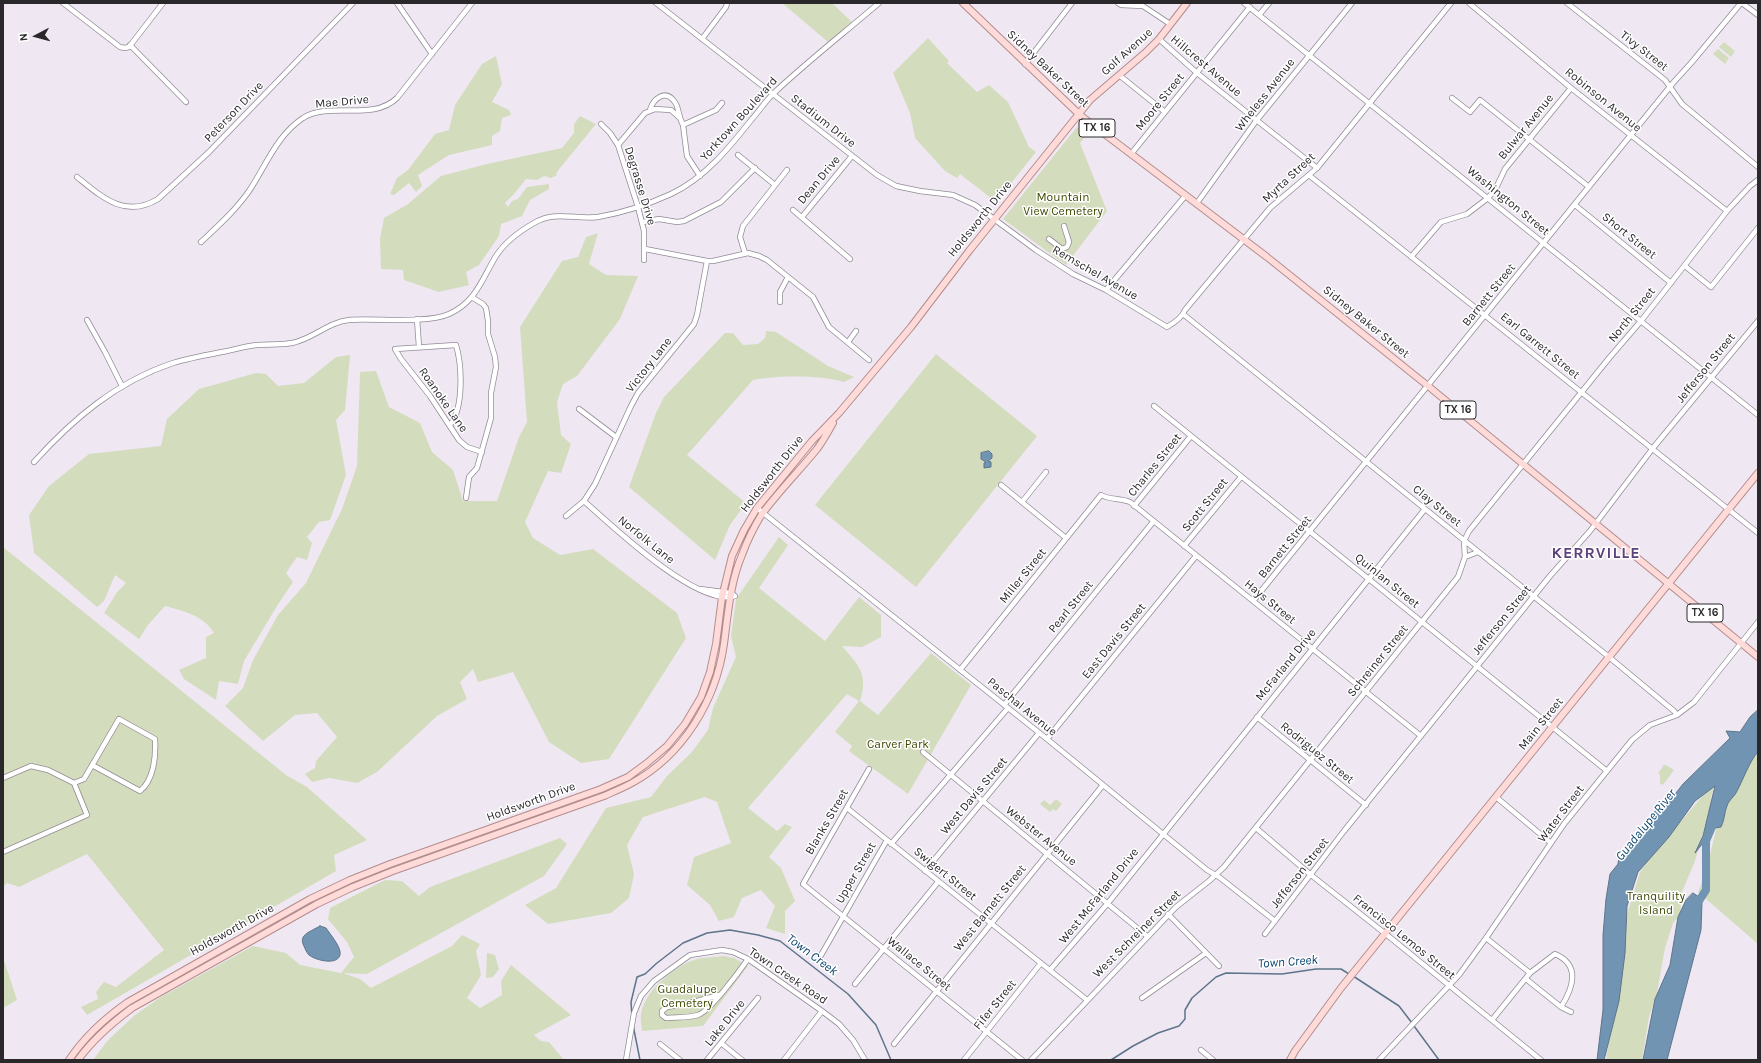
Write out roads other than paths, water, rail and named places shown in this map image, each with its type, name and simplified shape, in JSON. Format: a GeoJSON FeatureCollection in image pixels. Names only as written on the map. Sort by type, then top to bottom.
{"type":"FeatureCollection","features":[{"type":"Feature","properties":{"kind":"main road","name":"Sidney Baker Street"},"geometry":{"type":"LineString","coordinates":[[963,3],[1025,64],[1079,114],[1244,239],[1428,386],[1758,657]]}},
{"type":"Feature","properties":{"kind":"main road","name":"Golf Avenue"},"geometry":{"type":"LineString","coordinates":[[1079,114],[1098,92],[1159,39],[1187,3]]}},
{"type":"Feature","properties":{"kind":"main road","name":"Holdsworth Drive"},"geometry":{"type":"LineString","coordinates":[[69,1060],[76,1049],[104,1019],[128,1002],[310,899],[350,880],[390,864],[601,789],[628,776],[647,763],[667,746],[685,724],[697,704],[710,672],[716,644],[723,594],[732,556],[744,530],[757,508],[812,441],[839,413],[911,327],[994,219],[1079,114]]}},
{"type":"Feature","properties":{"kind":"main road","name":"Holdsworth Drive"},"geometry":{"type":"LineString","coordinates":[[78,1060],[114,1021],[132,1008],[317,904],[353,887],[393,871],[604,796],[632,783],[652,770],[673,752],[692,729],[708,701],[724,646],[731,595],[741,557],[763,513],[818,448],[839,413]]}},
{"type":"Feature","properties":{"kind":"main road","name":"Main Street"},"geometry":{"type":"LineString","coordinates":[[1288,1060],[1361,963],[1758,473]]}},
{"type":"Feature","properties":{"kind":"main road"},"geometry":{"type":"LineString","coordinates":[[514,820],[517,827]]}},
{"type":"Feature","properties":{"kind":"main road"},"geometry":{"type":"LineString","coordinates":[[274,920],[278,926]]}},
{"type":"Feature","properties":{"kind":"street"},"geometry":{"type":"LineString","coordinates":[[63,3],[120,47],[125,48],[130,45],[163,3]]}},
{"type":"Feature","properties":{"kind":"street","name":"Peterson Drive"},"geometry":{"type":"LineString","coordinates":[[77,177],[102,197],[114,203],[129,207],[139,207],[158,199],[209,152],[353,3]]}},
{"type":"Feature","properties":{"kind":"street"},"geometry":{"type":"LineString","coordinates":[[396,3],[432,54]]}},
{"type":"Feature","properties":{"kind":"street","name":"Mae Drive"},"geometry":{"type":"LineString","coordinates":[[200,242],[233,212],[249,191],[279,141],[298,122],[315,113],[374,109],[386,106],[397,98],[472,3]]}},
{"type":"Feature","properties":{"kind":"street"},"geometry":{"type":"LineString","coordinates":[[702,39],[726,5],[731,3]]}},
{"type":"Feature","properties":{"kind":"street","name":"Yorktown Boulevard"},"geometry":{"type":"LineString","coordinates":[[34,462],[92,406],[122,386],[158,368],[174,363],[256,345],[292,342],[310,336],[336,323],[349,320],[417,319],[440,317],[450,314],[473,298],[504,246],[523,230],[544,217],[557,215],[595,217],[638,207],[673,193],[700,176],[730,148],[773,94],[879,3]]}},
{"type":"Feature","properties":{"kind":"street"},"geometry":{"type":"LineString","coordinates":[[1025,64],[1072,3]]}},
{"type":"Feature","properties":{"kind":"street"},"geometry":{"type":"LineString","coordinates":[[1118,3],[1121,5],[1143,6],[1170,24]]}},
{"type":"Feature","properties":{"kind":"street","name":"Washington Street"},"geometry":{"type":"LineString","coordinates":[[1244,3],[1758,415]]}},
{"type":"Feature","properties":{"kind":"street"},"geometry":{"type":"LineString","coordinates":[[1259,15],[1269,3]]}},
{"type":"Feature","properties":{"kind":"street","name":"Wheless Avenue"},"geometry":{"type":"LineString","coordinates":[[1197,203],[1256,121],[1352,3]]}},
{"type":"Feature","properties":{"kind":"street","name":"Myrta Street"},"geometry":{"type":"LineString","coordinates":[[1167,327],[1174,323],[1183,314],[1270,208],[1310,176],[1451,3]]}},
{"type":"Feature","properties":{"kind":"street","name":"Robinson Avenue"},"geometry":{"type":"LineString","coordinates":[[1469,3],[1571,88],[1727,211]]}},
{"type":"Feature","properties":{"kind":"street","name":"Tivy Street"},"geometry":{"type":"LineString","coordinates":[[1567,3],[1665,80],[1682,104],[1758,167]]}},
{"type":"Feature","properties":{"kind":"street"},"geometry":{"type":"LineString","coordinates":[[1741,3],[1758,15]]}},
{"type":"Feature","properties":{"kind":"street","name":"Barnett Street"},"geometry":{"type":"LineString","coordinates":[[1253,601],[1670,87],[1741,3]]}},
{"type":"Feature","properties":{"kind":"street","name":"Stadium Drive"},"geometry":{"type":"LineString","coordinates":[[658,4],[877,175],[896,186],[953,195],[975,205],[994,219]]}},
{"type":"Feature","properties":{"kind":"street","name":"Moore Street"},"geometry":{"type":"LineString","coordinates":[[1131,154],[1250,7]]}},
{"type":"Feature","properties":{"kind":"street","name":"Hillcrest Avenue"},"geometry":{"type":"LineString","coordinates":[[1159,39],[1197,73],[1317,168]]}},
{"type":"Feature","properties":{"kind":"street"},"geometry":{"type":"LineString","coordinates":[[130,45],[186,102]]}},
{"type":"Feature","properties":{"kind":"street"},"geometry":{"type":"LineString","coordinates":[[1119,75],[1164,112]]}},
{"type":"Feature","properties":{"kind":"street","name":"Bulwar Avenue"},"geometry":{"type":"LineString","coordinates":[[1412,257],[1441,222],[1467,214],[1488,198],[1496,188],[1505,169],[1571,88]]}},
{"type":"Feature","properties":{"kind":"street"},"geometry":{"type":"LineString","coordinates":[[650,110],[656,98],[664,96],[675,101],[683,125],[687,156],[700,176]]}},
{"type":"Feature","properties":{"kind":"street"},"geometry":{"type":"LineString","coordinates":[[1452,98],[1470,112],[1480,100],[1589,187]]}},
{"type":"Feature","properties":{"kind":"street"},"geometry":{"type":"LineString","coordinates":[[683,125],[716,110],[722,103]]}},
{"type":"Feature","properties":{"kind":"street"},"geometry":{"type":"LineString","coordinates":[[618,145],[641,116],[650,110],[663,108],[671,110],[680,118]]}},
{"type":"Feature","properties":{"kind":"street","name":"Degrasse Drive"},"geometry":{"type":"LineString","coordinates":[[601,124],[618,145],[643,222],[645,249],[644,260]]}},
{"type":"Feature","properties":{"kind":"street"},"geometry":{"type":"LineString","coordinates":[[738,155],[775,185]]}},
{"type":"Feature","properties":{"kind":"street","name":"Dean Drive"},"geometry":{"type":"LineString","coordinates":[[802,217],[852,156]]}},
{"type":"Feature","properties":{"kind":"street"},"geometry":{"type":"LineString","coordinates":[[643,222],[659,219],[676,222],[684,221],[721,202],[755,168]]}},
{"type":"Feature","properties":{"kind":"street"},"geometry":{"type":"LineString","coordinates":[[745,253],[740,237],[743,226],[787,170]]}},
{"type":"Feature","properties":{"kind":"street","name":"Earl Garrett Street"},"geometry":{"type":"LineString","coordinates":[[1310,176],[1758,532]]}},
{"type":"Feature","properties":{"kind":"street","name":"North Street"},"geometry":{"type":"LineString","coordinates":[[1524,464],[1641,321],[1727,211],[1750,186],[1758,180]]}},
{"type":"Feature","properties":{"kind":"street"},"geometry":{"type":"LineString","coordinates":[[1106,290],[1186,195]]}},
{"type":"Feature","properties":{"kind":"street","name":"Short Street"},"geometry":{"type":"LineString","coordinates":[[1575,205],[1671,282]]}},
{"type":"Feature","properties":{"kind":"street"},"geometry":{"type":"LineString","coordinates":[[793,210],[850,259]]}},
{"type":"Feature","properties":{"kind":"street","name":"Remschel Avenue"},"geometry":{"type":"LineString","coordinates":[[994,219],[1073,274],[1106,290],[1167,327]]}},
{"type":"Feature","properties":{"kind":"street"},"geometry":{"type":"LineString","coordinates":[[1049,239],[1062,248],[1067,247],[1069,242],[1064,226]]}},
{"type":"Feature","properties":{"kind":"street"},"geometry":{"type":"LineString","coordinates":[[1685,266],[1711,287],[1758,228]]}},
{"type":"Feature","properties":{"kind":"street"},"geometry":{"type":"LineString","coordinates":[[645,249],[707,261],[713,261],[745,253],[755,254],[763,258],[813,297],[829,327],[869,360]]}},
{"type":"Feature","properties":{"kind":"street","name":"Victory Lane"},"geometry":{"type":"LineString","coordinates":[[566,516],[584,501],[595,484],[638,393],[694,324],[707,261]]}},
{"type":"Feature","properties":{"kind":"street"},"geometry":{"type":"LineString","coordinates":[[780,302],[780,292],[788,277]]}},
{"type":"Feature","properties":{"kind":"street"},"geometry":{"type":"LineString","coordinates":[[466,498],[469,477],[476,468],[482,452],[491,418],[491,393],[495,362],[488,334],[486,308],[483,304],[473,298]]}},
{"type":"Feature","properties":{"kind":"street","name":"Clay Street"},"geometry":{"type":"LineString","coordinates":[[1183,314],[1609,657],[1674,711],[1677,716]]}},
{"type":"Feature","properties":{"kind":"street"},"geometry":{"type":"LineString","coordinates":[[417,319],[419,346],[456,345],[460,358],[460,385],[456,418],[450,425]]}},
{"type":"Feature","properties":{"kind":"street"},"geometry":{"type":"LineString","coordinates":[[87,320],[122,386]]}},
{"type":"Feature","properties":{"kind":"street","name":"Jefferson Street"},"geometry":{"type":"LineString","coordinates":[[1265,934],[1421,736],[1596,523],[1653,448],[1758,321]]}},
{"type":"Feature","properties":{"kind":"street"},"geometry":{"type":"LineString","coordinates":[[848,342],[856,331]]}},
{"type":"Feature","properties":{"kind":"street","name":"Roanoke Lane"},"geometry":{"type":"LineString","coordinates":[[419,346],[395,349],[430,396],[459,440],[467,447],[482,452]]}},
{"type":"Feature","properties":{"kind":"street","name":"Quinlan Street"},"geometry":{"type":"LineString","coordinates":[[1154,406],[1607,772]]}},
{"type":"Feature","properties":{"kind":"street"},"geometry":{"type":"LineString","coordinates":[[579,409],[616,437]]}},
{"type":"Feature","properties":{"kind":"street","name":"Charles Street"},"geometry":{"type":"LineString","coordinates":[[1134,506],[1191,436]]}},
{"type":"Feature","properties":{"kind":"street"},"geometry":{"type":"LineString","coordinates":[[1464,541],[1469,531],[1524,464]]}},
{"type":"Feature","properties":{"kind":"street"},"geometry":{"type":"LineString","coordinates":[[1022,502],[1046,472]]}},
{"type":"Feature","properties":{"kind":"street","name":"Scott Street"},"geometry":{"type":"LineString","coordinates":[[1184,546],[1240,476]]}},
{"type":"Feature","properties":{"kind":"street"},"geometry":{"type":"LineString","coordinates":[[1001,485],[1066,538]]}},
{"type":"Feature","properties":{"kind":"street","name":"Hays Street"},"geometry":{"type":"LineString","coordinates":[[1101,495],[1111,499],[1124,500],[1134,506],[1421,736]]}},
{"type":"Feature","properties":{"kind":"street","name":"Miller Street"},"geometry":{"type":"LineString","coordinates":[[960,670],[1101,495]]}},
{"type":"Feature","properties":{"kind":"street","name":"Norfolk Lane"},"geometry":{"type":"LineString","coordinates":[[584,501],[620,533],[687,584],[700,589],[707,594],[731,595]]}},
{"type":"Feature","properties":{"kind":"street","name":"Paschal Avenue"},"geometry":{"type":"LineString","coordinates":[[757,508],[1039,733],[1207,870],[1216,875],[1275,921]]}},
{"type":"Feature","properties":{"kind":"street","name":"McFarland Drive"},"geometry":{"type":"LineString","coordinates":[[1162,833],[1425,509]]}},
{"type":"Feature","properties":{"kind":"street","name":"Pearl Street"},"geometry":{"type":"LineString","coordinates":[[891,844],[950,776],[1153,522]]}},
{"type":"Feature","properties":{"kind":"street","name":"Schreiner Street"},"geometry":{"type":"LineString","coordinates":[[1274,805],[1458,577],[1465,557],[1464,541]]}},
{"type":"Feature","properties":{"kind":"street"},"geometry":{"type":"LineString","coordinates":[[1465,557],[1478,552]]}},
{"type":"Feature","properties":{"kind":"street","name":"East Davis Street"},"geometry":{"type":"LineString","coordinates":[[1047,740],[1196,556]]}},
{"type":"Feature","properties":{"kind":"street","name":"Water Street"},"geometry":{"type":"LineString","coordinates":[[1378,1060],[1449,986],[1486,938],[1550,843],[1632,740],[1650,725],[1677,716],[1694,702],[1758,622]]}},
{"type":"Feature","properties":{"kind":"street","name":"Rodriguez Street"},"geometry":{"type":"LineString","coordinates":[[1257,717],[1366,805]]}},
{"type":"Feature","properties":{"kind":"street"},"geometry":{"type":"LineString","coordinates":[[74,783],[84,779],[92,765],[119,719],[155,739],[156,757],[146,786],[140,791],[92,765]]}},
{"type":"Feature","properties":{"kind":"street","name":"West Davis Street"},"geometry":{"type":"LineString","coordinates":[[925,871],[1039,733]]}},
{"type":"Feature","properties":{"kind":"street","name":"Webster Avenue"},"geometry":{"type":"LineString","coordinates":[[922,752],[1147,936]]}},
{"type":"Feature","properties":{"kind":"street"},"geometry":{"type":"LineString","coordinates":[[3,778],[31,766],[48,770],[74,783],[86,815],[12,849],[4,849]]}},
{"type":"Feature","properties":{"kind":"street","name":"Blanks Street"},"geometry":{"type":"LineString","coordinates":[[803,884],[868,769]]}},
{"type":"Feature","properties":{"kind":"street","name":"West Barnett Street"},"geometry":{"type":"LineString","coordinates":[[894,1044],[1103,785]]}},
{"type":"Feature","properties":{"kind":"street"},"geometry":{"type":"LineString","coordinates":[[1496,797],[1550,843]]}},
{"type":"Feature","properties":{"kind":"street","name":"West Schreiner Street"},"geometry":{"type":"LineString","coordinates":[[1031,1060],[1168,914],[1187,897],[1216,875],[1274,805]]}},
{"type":"Feature","properties":{"kind":"street","name":"Swigert Street"},"geometry":{"type":"LineString","coordinates":[[847,808],[1087,1000]]}},
{"type":"Feature","properties":{"kind":"street","name":"Francisco Lemos Street"},"geometry":{"type":"LineString","coordinates":[[1256,828],[1310,875],[1541,1060]]}},
{"type":"Feature","properties":{"kind":"street","name":"West McFarland Drive"},"geometry":{"type":"LineString","coordinates":[[1050,970],[1108,903],[1162,833]]}},
{"type":"Feature","properties":{"kind":"street","name":"Upper Street"},"geometry":{"type":"LineString","coordinates":[[820,957],[887,840]]}},
{"type":"Feature","properties":{"kind":"street"},"geometry":{"type":"LineString","coordinates":[[855,984],[938,882]]}},
{"type":"Feature","properties":{"kind":"street","name":"Wallace Street"},"geometry":{"type":"LineString","coordinates":[[803,884],[1022,1060]]}},
{"type":"Feature","properties":{"kind":"street"},"geometry":{"type":"LineString","coordinates":[[1168,914],[1219,966]]}},
{"type":"Feature","properties":{"kind":"street"},"geometry":{"type":"LineString","coordinates":[[1486,938],[1530,973]]}},
{"type":"Feature","properties":{"kind":"street","name":"Town Creek Road"},"geometry":{"type":"LineString","coordinates":[[626,1060],[633,1016],[642,996],[654,981],[690,955],[722,950],[733,952],[748,959],[839,1024],[853,1040],[865,1060]]}},
{"type":"Feature","properties":{"kind":"street"},"geometry":{"type":"LineString","coordinates":[[1142,998],[1206,953]]}},
{"type":"Feature","properties":{"kind":"street"},"geometry":{"type":"LineString","coordinates":[[1492,1020],[1530,973],[1555,954],[1567,962],[1571,969],[1572,984],[1561,1007]]}},
{"type":"Feature","properties":{"kind":"street"},"geometry":{"type":"LineString","coordinates":[[719,995],[690,1004],[667,1007],[662,1011],[662,1015],[666,1018],[699,1015],[706,1010],[719,995],[748,959]]}},
{"type":"Feature","properties":{"kind":"street","name":"Fifer Street"},"geometry":{"type":"LineString","coordinates":[[964,1060],[1041,963]]}},
{"type":"Feature","properties":{"kind":"street"},"geometry":{"type":"LineString","coordinates":[[1526,979],[1561,1007],[1571,1012]]}},
{"type":"Feature","properties":{"kind":"street","name":"Lake Drive"},"geometry":{"type":"LineString","coordinates":[[707,1060],[758,998]]}},
{"type":"Feature","properties":{"kind":"street"},"geometry":{"type":"LineString","coordinates":[[784,1060],[822,1011]]}},
{"type":"Feature","properties":{"kind":"street"},"geometry":{"type":"LineString","coordinates":[[721,1043],[742,1060]]}},
{"type":"Feature","properties":{"kind":"street"},"geometry":{"type":"LineString","coordinates":[[660,1044],[680,1060]]}},
{"type":"Feature","properties":{"kind":"street"},"geometry":{"type":"LineString","coordinates":[[1201,1050],[1213,1060]]}},
{"type":"Feature","properties":{"kind":"water"},"geometry":{"type":"Polygon","coordinates":[[[989,451],[992,454],[992,458],[988,461],[991,462],[991,467],[984,468],[984,463],[986,462],[981,459],[981,453],[989,451]]]}},
{"type":"Feature","properties":{"kind":"water"},"geometry":{"type":"Polygon","coordinates":[[[1758,710],[1758,752],[1749,765],[1736,793],[1728,804],[1721,827],[1715,828],[1695,853],[1703,836],[1715,786],[1695,801],[1669,837],[1638,872],[1627,906],[1625,953],[1619,1001],[1604,1060],[1597,1060],[1603,1010],[1603,935],[1610,874],[1618,864],[1619,856],[1624,856],[1653,822],[1655,811],[1665,807],[1683,784],[1730,738],[1726,731],[1740,732],[1750,717],[1758,710]]]}},
{"type":"Feature","properties":{"kind":"water"},"geometry":{"type":"Polygon","coordinates":[[[1693,893],[1699,897],[1702,902],[1701,930],[1667,1060],[1643,1060],[1655,999],[1670,965],[1678,917],[1686,900],[1693,893]]]}},
{"type":"Feature","properties":{"kind":"water"},"geometry":{"type":"Polygon","coordinates":[[[320,926],[326,928],[339,949],[340,955],[335,960],[326,961],[312,957],[307,953],[303,944],[303,937],[320,926]]]}},
{"type":"Feature","properties":{"kind":"waterway","name":"Guadalupe River"},"geometry":{"type":"LineString","coordinates":[[1695,907],[1706,890],[1706,841],[1712,827]]}},
{"type":"Feature","properties":{"kind":"waterway","name":"Town Creek"},"geometry":{"type":"LineString","coordinates":[[632,1017],[631,1002],[637,977],[645,974],[683,943],[707,933],[730,930],[780,941],[848,994],[876,1025],[891,1060]]}},
{"type":"Feature","properties":{"kind":"waterway","name":"Town Creek"},"geometry":{"type":"LineString","coordinates":[[1111,1060],[1158,1033],[1179,1026],[1185,1019],[1185,1010],[1192,998],[1216,977],[1226,973],[1282,974],[1316,969],[1341,969],[1349,974]]}},
{"type":"Feature","properties":{"kind":"waterway","name":"Town Creek"},"geometry":{"type":"LineString","coordinates":[[1353,976],[1399,1006],[1412,1023]]}},
{"type":"Feature","properties":{"kind":"waterway","name":"Town Creek"},"geometry":{"type":"LineString","coordinates":[[633,1025],[640,1060]]}},
{"type":"Feature","properties":{"kind":"waterway","name":"Town Creek"},"geometry":{"type":"LineString","coordinates":[[1414,1026],[1439,1060]]}},
{"type":"Feature","properties":{"kind":"district","name":"KERRVILLE"},"geometry":{"type":"Point","coordinates":[1596,553]}},
{"type":"Feature","properties":{"kind":"park label","name":"Mountain View Cemetery"},"geometry":{"type":"Point","coordinates":[1063,205]}},
{"type":"Feature","properties":{"kind":"park label","name":"Carver Park"},"geometry":{"type":"Point","coordinates":[898,745]}},
{"type":"Feature","properties":{"kind":"park label","name":"Tranquility Island"},"geometry":{"type":"Point","coordinates":[1656,904]}},
{"type":"Feature","properties":{"kind":"park label","name":"Guadalupe Cemetery"},"geometry":{"type":"Point","coordinates":[687,997]}}]}
